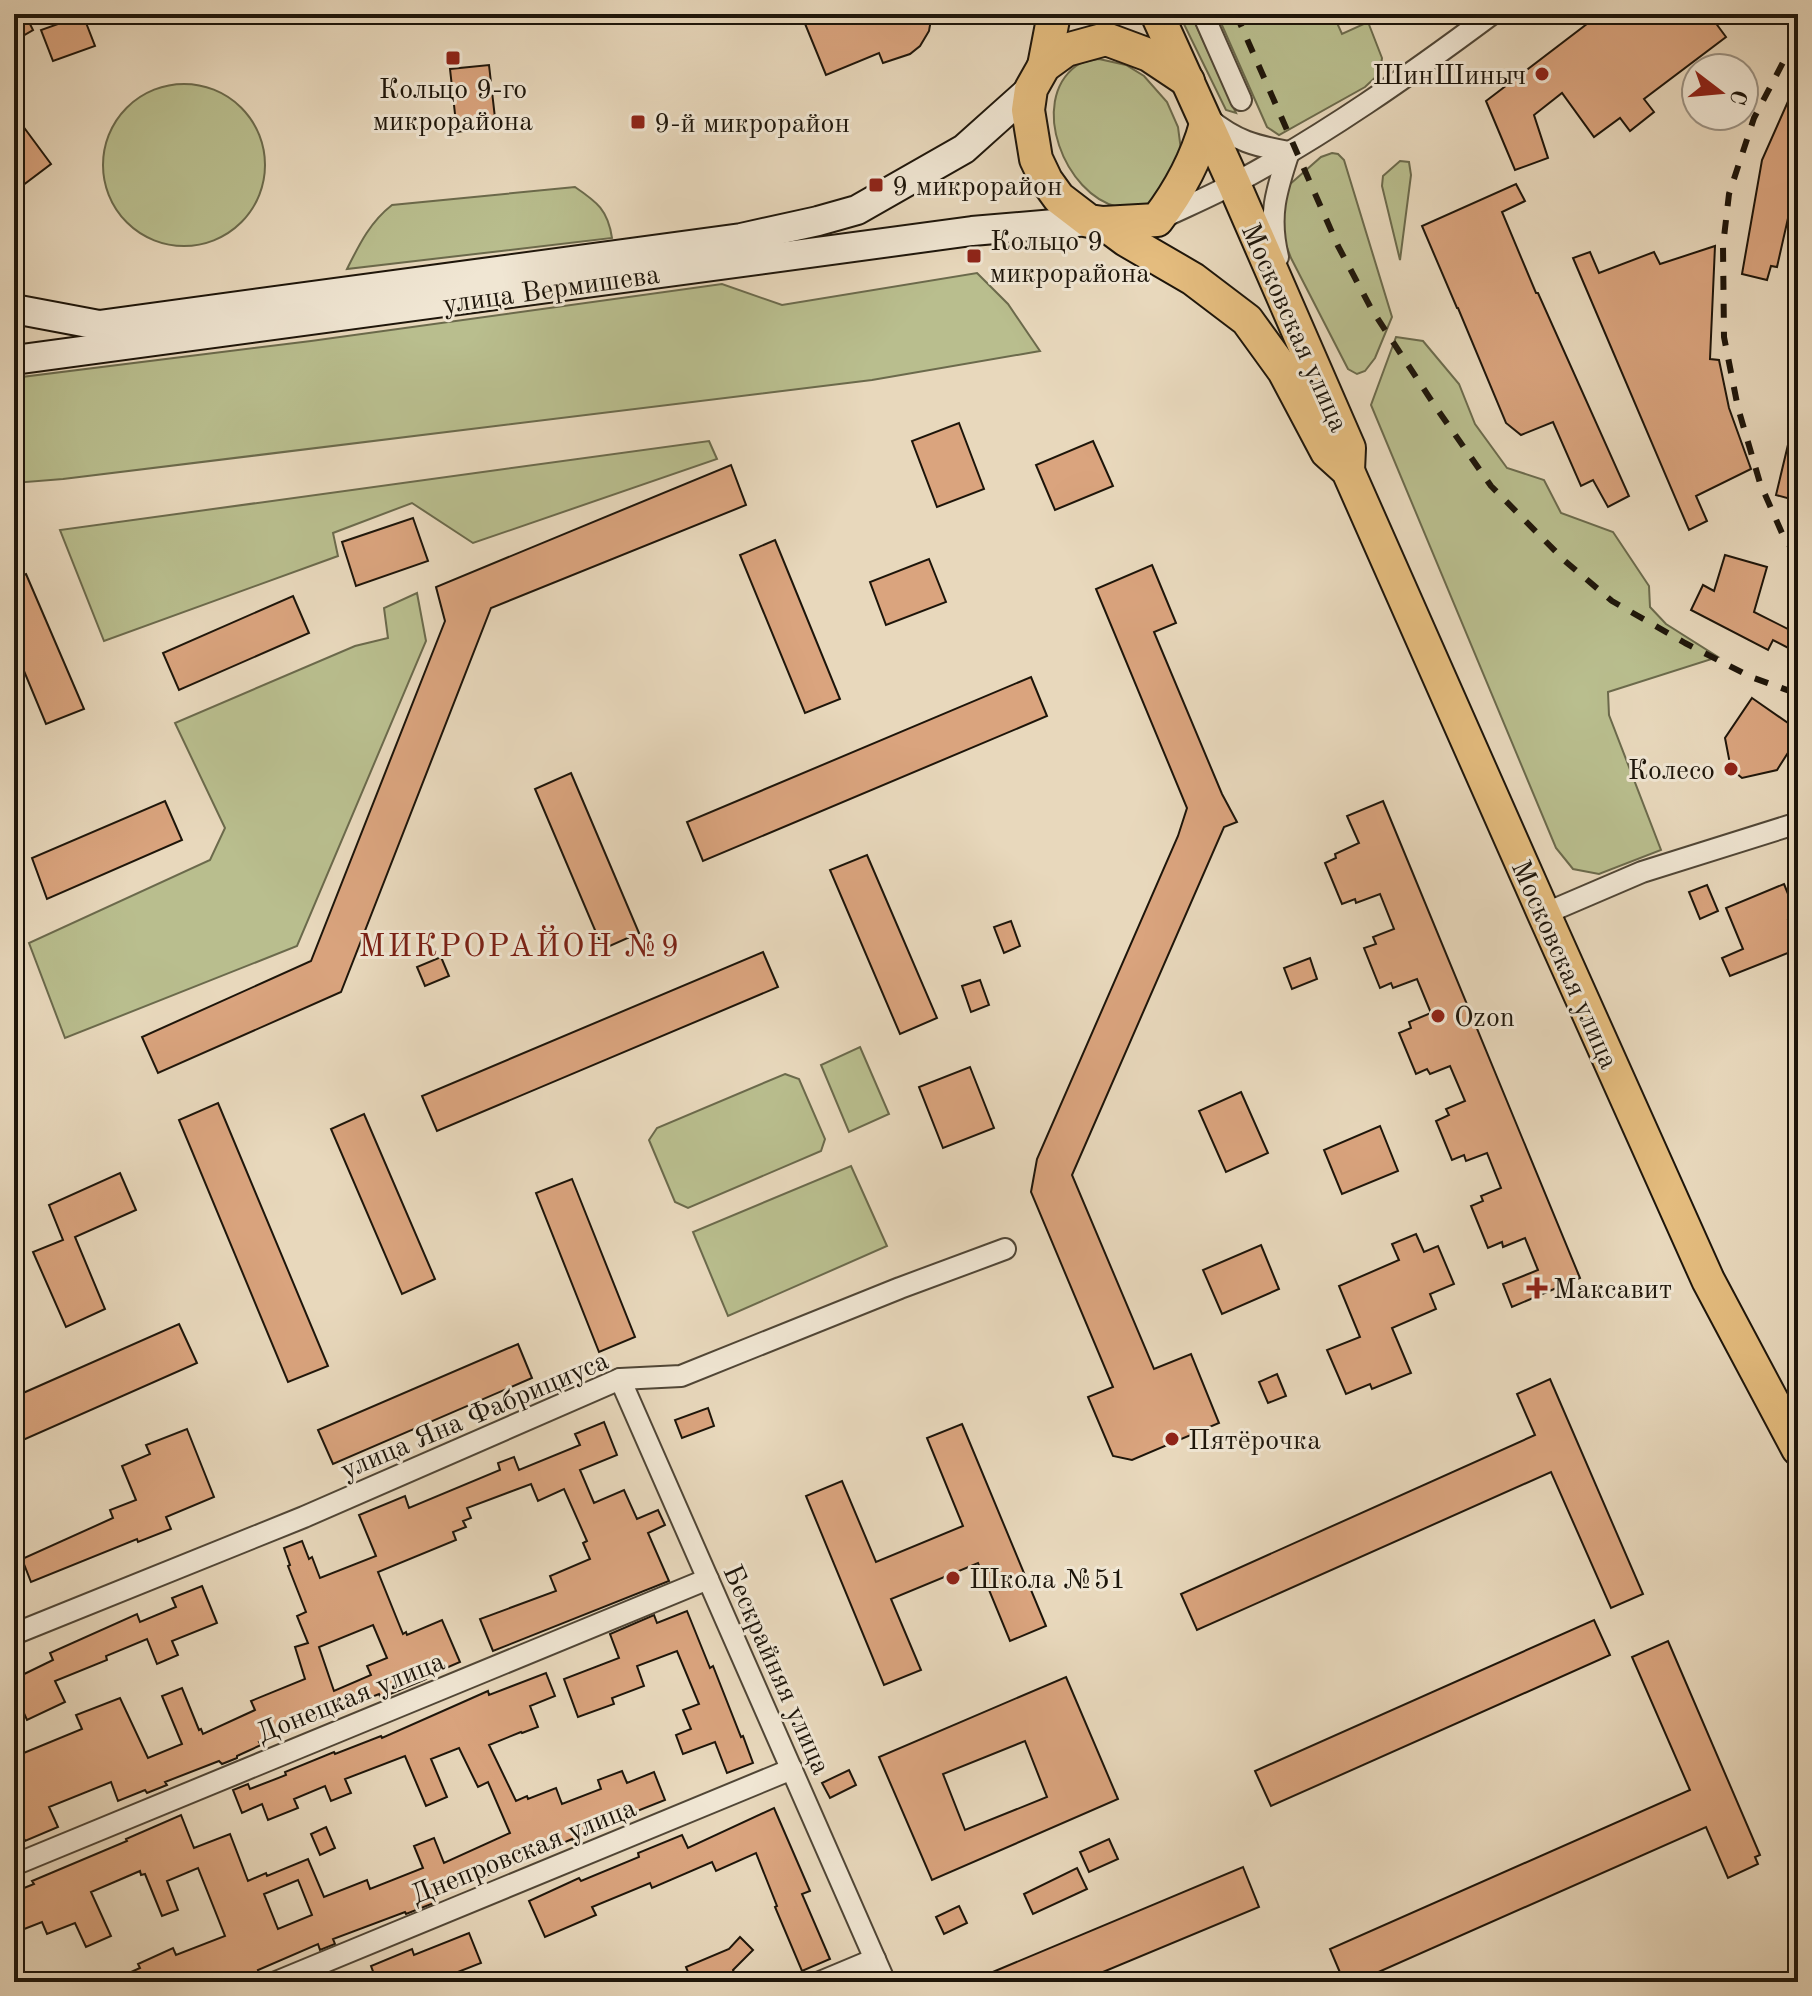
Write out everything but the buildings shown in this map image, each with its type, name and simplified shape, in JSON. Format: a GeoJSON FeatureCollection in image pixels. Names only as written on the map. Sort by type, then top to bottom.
{"type":"FeatureCollection","features":[{"type":"Feature","properties":{"kind":"main road"},"geometry":{"type":"LineString","coordinates":[[1054,14],[1028,110],[1036,159],[1059,198],[1096,222],[1157,220],[1178,191],[1199,151],[1204,118],[1157,14]]}},
{"type":"Feature","properties":{"kind":"main road"},"geometry":{"type":"LineString","coordinates":[[1037,77],[1066,50],[1106,39],[1149,55],[1188,81]]}},
{"type":"Feature","properties":{"kind":"main road","name":"улица Вермишева"},"geometry":{"type":"LineString","coordinates":[[14,309],[99,325],[758,235],[857,210],[964,149],[1037,77]]}},
{"type":"Feature","properties":{"kind":"main road","name":"Московская улица"},"geometry":{"type":"LineString","coordinates":[[1204,118],[1349,448],[1348,471]]}},
{"type":"Feature","properties":{"kind":"main road","name":"улица Вермишева"},"geometry":{"type":"LineString","coordinates":[[14,360],[941,235],[1096,222]]}},
{"type":"Feature","properties":{"kind":"main road","name":"Московская улица"},"geometry":{"type":"LineString","coordinates":[[1096,222],[1193,279],[1247,320],[1284,371],[1327,452],[1348,471],[1708,1280],[1798,1449]]}},
{"type":"Feature","properties":{"kind":"street"},"geometry":{"type":"LineString","coordinates":[[1203,14],[1241,100]]}},
{"type":"Feature","properties":{"kind":"street"},"geometry":{"type":"LineString","coordinates":[[1157,220],[1234,184],[1289,152],[1407,76],[1492,14]]}},
{"type":"Feature","properties":{"kind":"street"},"geometry":{"type":"LineString","coordinates":[[1204,118],[1228,134],[1261,147],[1289,152]]}},
{"type":"Feature","properties":{"kind":"street"},"geometry":{"type":"LineString","coordinates":[[1289,152],[1275,194],[1273,235],[1298,331]]}},
{"type":"Feature","properties":{"kind":"street"},"geometry":{"type":"LineString","coordinates":[[1544,914],[1642,872],[1798,823]]}},
{"type":"Feature","properties":{"kind":"street","name":"улица Яна Фабрициуса"},"geometry":{"type":"LineString","coordinates":[[14,1634],[304,1517],[620,1379],[681,1376],[1005,1249]]}},
{"type":"Feature","properties":{"kind":"street","name":"Бескрайняя улица"},"geometry":{"type":"LineString","coordinates":[[620,1379],[885,1982]]}},
{"type":"Feature","properties":{"kind":"street","name":"Донецкая улица"},"geometry":{"type":"LineString","coordinates":[[14,1865],[708,1579]]}},
{"type":"Feature","properties":{"kind":"street","name":"Днепровская улица"},"geometry":{"type":"LineString","coordinates":[[276,1982],[792,1769]]}},
{"type":"Feature","properties":{"kind":"street"},"geometry":{"type":"LineString","coordinates":[[820,1982],[875,1959]]}},
{"type":"Feature","properties":{"kind":"green space"},"geometry":{"type":"Polygon","coordinates":[[[1179,14],[1191,14],[1236,113],[1226,110],[1179,14]]]}},
{"type":"Feature","properties":{"kind":"green space"},"geometry":{"type":"Polygon","coordinates":[[[1217,14],[1333,14],[1342,34],[1368,22],[1382,58],[1380,73],[1365,87],[1279,135],[1267,127],[1217,14]]]}},
{"type":"Feature","properties":{"kind":"green space"},"geometry":{"type":"Polygon","coordinates":[[[1099,59],[1126,65],[1144,76],[1167,102],[1178,127],[1181,150],[1155,201],[1141,206],[1123,208],[1099,199],[1082,185],[1059,146],[1054,123],[1055,102],[1062,82],[1078,64],[1099,59]]]}},
{"type":"Feature","properties":{"kind":"green space"},"geometry":{"type":"Polygon","coordinates":[[[184,84],[215,91],[241,108],[258,134],[265,165],[258,196],[241,222],[215,239],[184,246],[153,239],[127,222],[110,196],[103,165],[110,134],[127,108],[153,91],[184,84]]]}},
{"type":"Feature","properties":{"kind":"green space"},"geometry":{"type":"Polygon","coordinates":[[[1332,153],[1344,160],[1392,317],[1375,358],[1365,371],[1357,374],[1348,369],[1283,237],[1281,211],[1289,185],[1321,157],[1332,153]]]}},
{"type":"Feature","properties":{"kind":"green space"},"geometry":{"type":"Polygon","coordinates":[[[1400,161],[1409,162],[1411,175],[1400,260],[1382,186],[1383,176],[1400,161]]]}},
{"type":"Feature","properties":{"kind":"green space"},"geometry":{"type":"Polygon","coordinates":[[[575,187],[600,208],[608,220],[612,238],[347,269],[371,226],[392,205],[575,187]]]}},
{"type":"Feature","properties":{"kind":"green space"},"geometry":{"type":"Polygon","coordinates":[[[977,273],[1008,304],[1040,351],[872,380],[14,483],[14,378],[311,341],[722,284],[782,305],[977,273]]]}},
{"type":"Feature","properties":{"kind":"green space"},"geometry":{"type":"Polygon","coordinates":[[[1396,337],[1423,341],[1459,384],[1475,424],[1507,468],[1544,480],[1561,513],[1613,532],[1649,586],[1650,607],[1666,624],[1718,657],[1608,692],[1609,715],[1661,850],[1599,874],[1573,869],[1556,848],[1371,405],[1396,337]]]}},
{"type":"Feature","properties":{"kind":"green space"},"geometry":{"type":"Polygon","coordinates":[[[709,441],[717,459],[473,543],[412,503],[333,533],[338,556],[104,641],[60,530],[709,441]]]}},
{"type":"Feature","properties":{"kind":"green space"},"geometry":{"type":"Polygon","coordinates":[[[417,593],[426,641],[297,946],[65,1038],[29,943],[210,860],[225,828],[175,723],[355,646],[388,638],[384,608],[417,593]]]}},
{"type":"Feature","properties":{"kind":"green space"},"geometry":{"type":"Polygon","coordinates":[[[860,1047],[889,1114],[849,1132],[821,1065],[860,1047]]]}},
{"type":"Feature","properties":{"kind":"green space"},"geometry":{"type":"Polygon","coordinates":[[[785,1074],[799,1079],[825,1139],[821,1151],[688,1208],[675,1202],[649,1140],[657,1128],[785,1074]]]}},
{"type":"Feature","properties":{"kind":"green space"},"geometry":{"type":"Polygon","coordinates":[[[851,1166],[887,1246],[728,1316],[693,1232],[851,1166]]]}},
{"type":"Feature","properties":{"kind":"railway"},"geometry":{"type":"LineString","coordinates":[[1236,14],[1338,246],[1372,310],[1491,486],[1565,561],[1612,601],[1751,677],[1798,694]]}},
{"type":"Feature","properties":{"kind":"railway"},"geometry":{"type":"LineString","coordinates":[[1798,40],[1789,51],[1754,118],[1729,194],[1723,246],[1724,337],[1738,408],[1760,483],[1785,540],[1798,556]]}},
{"type":"Feature","properties":{"kind":"place","name":"Кольцо 9-го микрорайона"},"geometry":{"type":"Point","coordinates":[453,58]}},
{"type":"Feature","properties":{"kind":"place","name":"ШинШиныч"},"geometry":{"type":"Point","coordinates":[1542,74]}},
{"type":"Feature","properties":{"kind":"place","name":"9-й микрорайон"},"geometry":{"type":"Point","coordinates":[638,122]}},
{"type":"Feature","properties":{"kind":"place","name":"9 микрорайон"},"geometry":{"type":"Point","coordinates":[876,185]}},
{"type":"Feature","properties":{"kind":"place","name":"Кольцо 9 микрорайона"},"geometry":{"type":"Point","coordinates":[974,256]}},
{"type":"Feature","properties":{"kind":"place","name":"Колесо"},"geometry":{"type":"Point","coordinates":[1731,769]}},
{"type":"Feature","properties":{"kind":"place","name":"Ozon"},"geometry":{"type":"Point","coordinates":[1438,1016]}},
{"type":"Feature","properties":{"kind":"place","name":"Максавит"},"geometry":{"type":"Point","coordinates":[1537,1288]}},
{"type":"Feature","properties":{"kind":"place","name":"Пятёрочка"},"geometry":{"type":"Point","coordinates":[1172,1439]}},
{"type":"Feature","properties":{"kind":"place","name":"Школа №51"},"geometry":{"type":"Point","coordinates":[953,1578]}},
{"type":"Feature","properties":{"kind":"district","name":"МИКРОРАЙОН №9"},"geometry":{"type":"Point","coordinates":[520,945]}}]}
